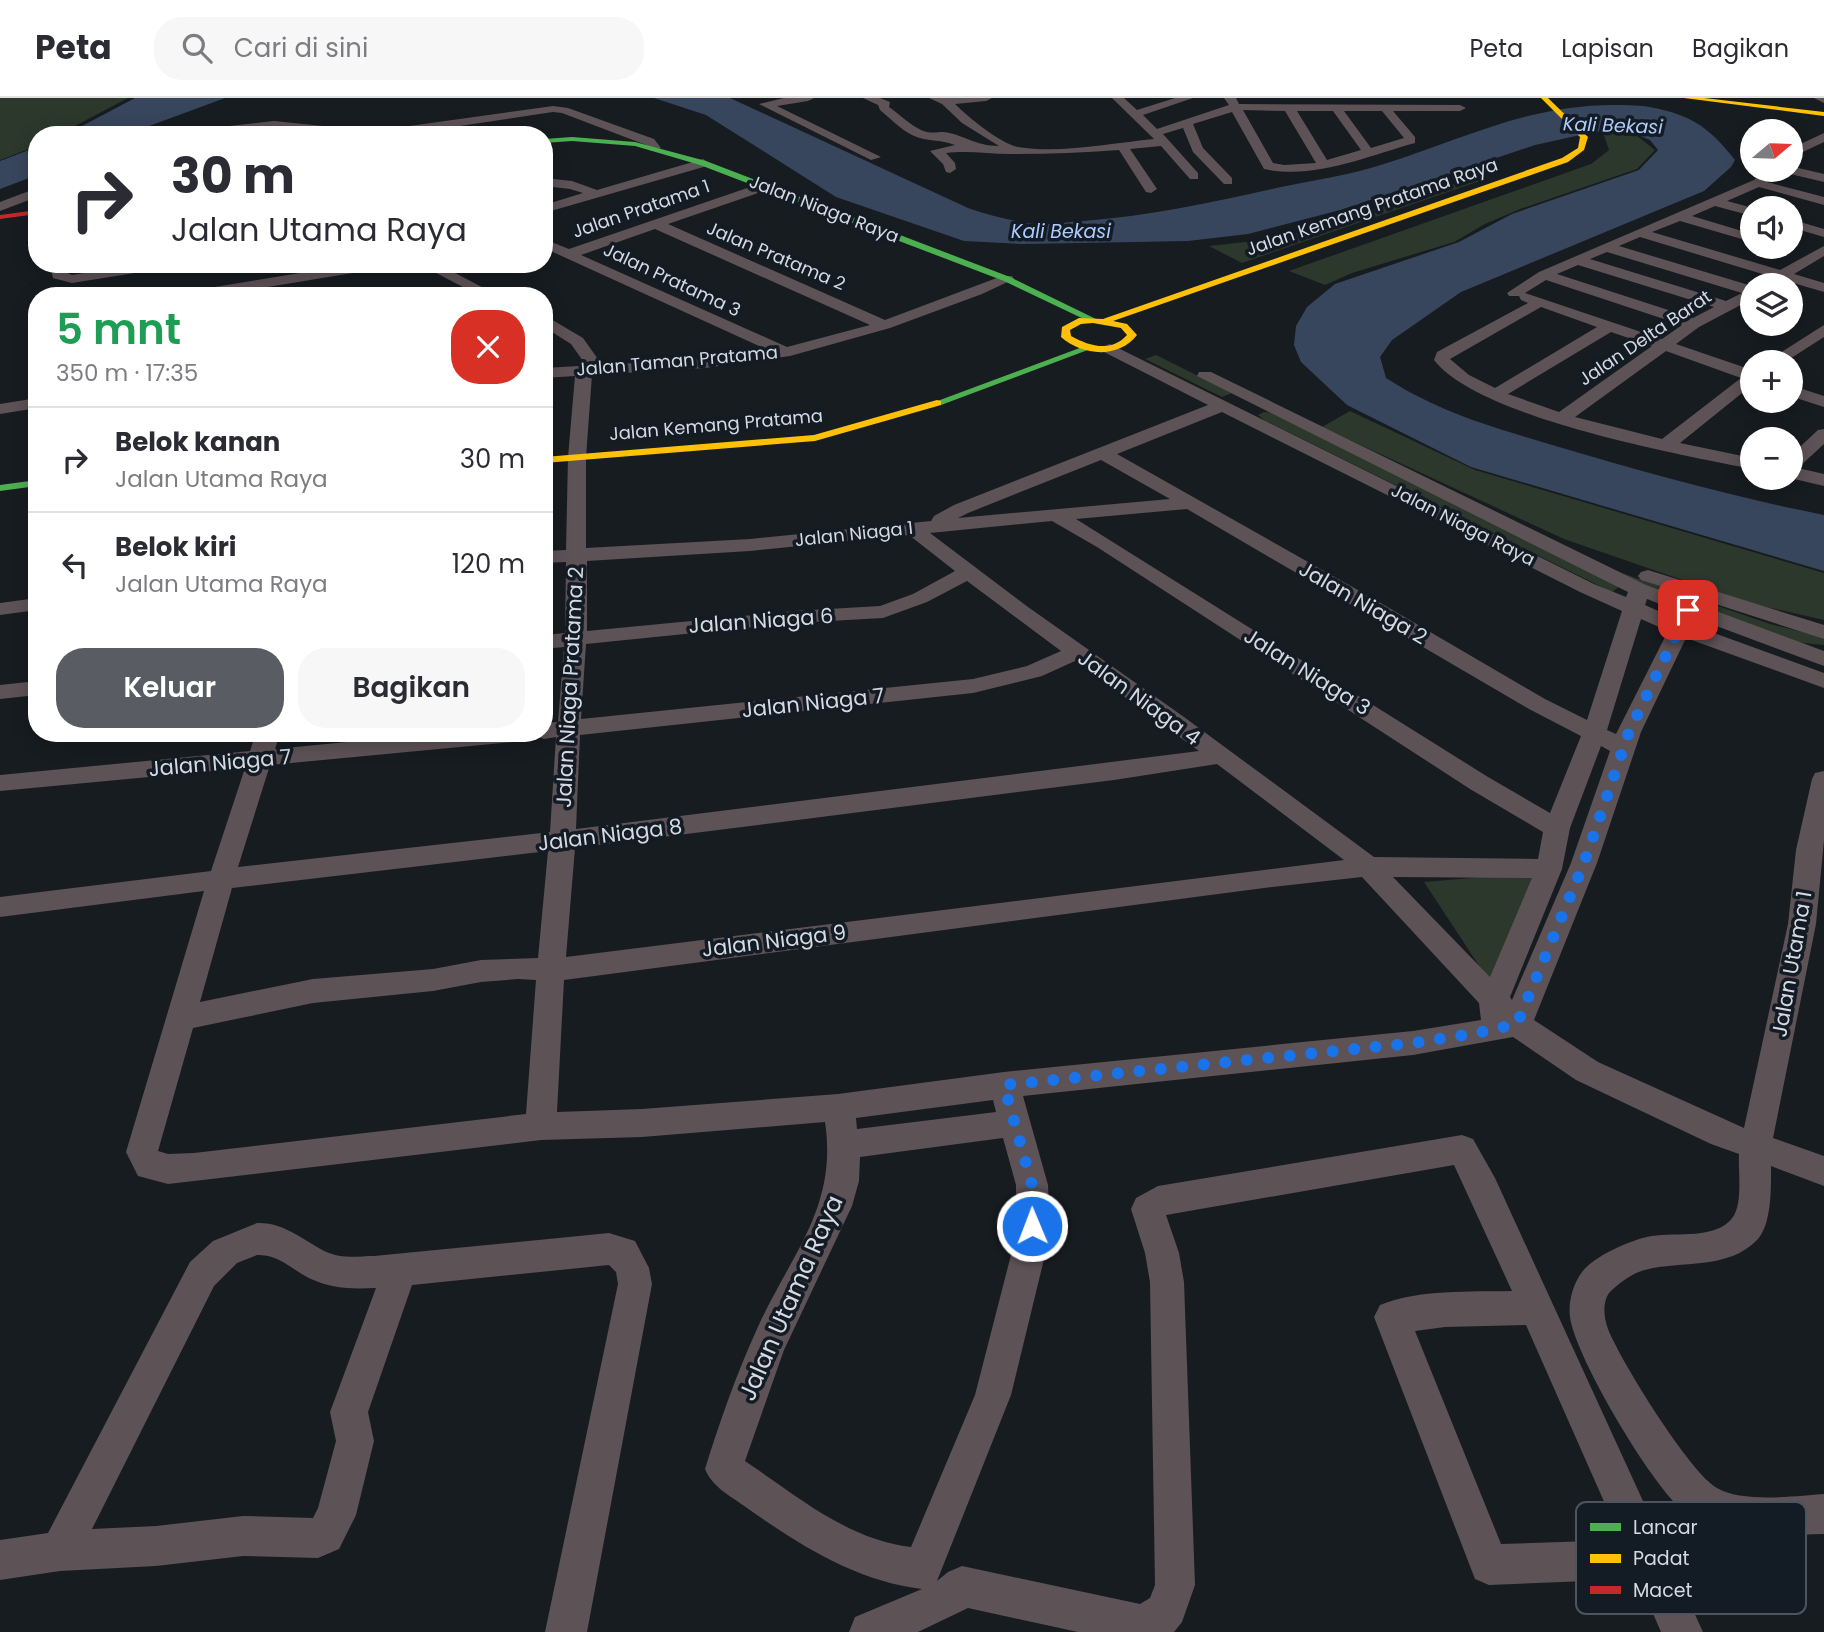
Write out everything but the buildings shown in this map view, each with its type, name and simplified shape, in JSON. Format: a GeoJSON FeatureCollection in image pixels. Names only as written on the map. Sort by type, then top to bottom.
{"type":"FeatureCollection","features":[{"type":"Feature","properties":{"kind":"street"},"geometry":{"type":"LineString","coordinates":[[760,101],[808,98]]}},
{"type":"Feature","properties":{"kind":"street"},"geometry":{"type":"LineString","coordinates":[[869,98],[886,104],[883,105],[884,108],[915,132],[953,138],[971,146]]}},
{"type":"Feature","properties":{"kind":"street"},"geometry":{"type":"LineString","coordinates":[[940,100],[986,98]]}},
{"type":"Feature","properties":{"kind":"street"},"geometry":{"type":"LineString","coordinates":[[1118,98],[1159,137],[1194,176]]}},
{"type":"Feature","properties":{"kind":"street"},"geometry":{"type":"LineString","coordinates":[[1135,114],[1187,98]]}},
{"type":"Feature","properties":{"kind":"street","name":"Jalan Kemang Pratama Raya"},"geometry":{"type":"LineString","coordinates":[[1063,335],[1565,160],[1581,151],[1585,143],[1584,137],[1544,98]]}},
{"type":"Feature","properties":{"kind":"street"},"geometry":{"type":"LineString","coordinates":[[1687,98],[1731,101],[1820,117]]}},
{"type":"Feature","properties":{"kind":"street"},"geometry":{"type":"LineString","coordinates":[[940,100],[966,121],[1012,150]]}},
{"type":"Feature","properties":{"kind":"street"},"geometry":{"type":"LineString","coordinates":[[760,101],[875,157]]}},
{"type":"Feature","properties":{"kind":"street"},"geometry":{"type":"LineString","coordinates":[[950,169],[948,163],[936,151],[971,146],[1067,151],[1123,147],[1159,137],[1186,121],[1232,102],[1289,107],[1388,103],[1399,108],[1460,108]]}},
{"type":"Feature","properties":{"kind":"street"},"geometry":{"type":"LineString","coordinates":[[1232,102],[1268,166],[1309,168],[1412,140],[1388,103]]}},
{"type":"Feature","properties":{"kind":"street"},"geometry":{"type":"LineString","coordinates":[[1289,107],[1323,163]]}},
{"type":"Feature","properties":{"kind":"street"},"geometry":{"type":"LineString","coordinates":[[1336,107],[1367,151]]}},
{"type":"Feature","properties":{"kind":"street"},"geometry":{"type":"LineString","coordinates":[[436,126],[547,110],[567,111],[650,142],[655,148]]}},
{"type":"Feature","properties":{"kind":"street"},"geometry":{"type":"LineString","coordinates":[[1186,121],[1197,149],[1228,181]]}},
{"type":"Feature","properties":{"kind":"street"},"geometry":{"type":"LineString","coordinates":[[256,126],[293,126]]}},
{"type":"Feature","properties":{"kind":"street","name":"Jalan Kemang Pratama Raya"},"geometry":{"type":"LineString","coordinates":[[1111,349],[1127,333],[1574,166],[1593,154],[1598,146],[1598,132]]}},
{"type":"Feature","properties":{"kind":"street"},"geometry":{"type":"LineString","coordinates":[[1803,148],[1824,137]]}},
{"type":"Feature","properties":{"kind":"street","name":"Jalan Niaga Raya"},"geometry":{"type":"LineString","coordinates":[[553,141],[608,141],[655,148],[703,163],[1007,279],[1127,333]]}},
{"type":"Feature","properties":{"kind":"street"},"geometry":{"type":"LineString","coordinates":[[1123,147],[1151,189]]}},
{"type":"Feature","properties":{"kind":"street","name":"Jalan Niaga Raya"},"geometry":{"type":"LineString","coordinates":[[553,148],[624,152],[686,168],[989,287],[1088,348]]}},
{"type":"Feature","properties":{"kind":"street"},"geometry":{"type":"LineString","coordinates":[[553,207],[703,163]]}},
{"type":"Feature","properties":{"kind":"street"},"geometry":{"type":"LineString","coordinates":[[1803,173],[1824,178]]}},
{"type":"Feature","properties":{"kind":"street"},"geometry":{"type":"LineString","coordinates":[[553,183],[599,194]]}},
{"type":"Feature","properties":{"kind":"street"},"geometry":{"type":"LineString","coordinates":[[1740,373],[1514,292],[1606,247],[1758,183],[1822,201]]}},
{"type":"Feature","properties":{"kind":"street","name":"Jalan Pratama 1"},"geometry":{"type":"LineString","coordinates":[[569,254],[765,186]]}},
{"type":"Feature","properties":{"kind":"street"},"geometry":{"type":"LineString","coordinates":[[0,207],[28,196]]}},
{"type":"Feature","properties":{"kind":"street"},"geometry":{"type":"LineString","coordinates":[[1712,201],[1740,209]]}},
{"type":"Feature","properties":{"kind":"street"},"geometry":{"type":"LineString","coordinates":[[1803,210],[1822,201]]}},
{"type":"Feature","properties":{"kind":"street"},"geometry":{"type":"LineString","coordinates":[[0,217],[28,214]]}},
{"type":"Feature","properties":{"kind":"street"},"geometry":{"type":"LineString","coordinates":[[1678,216],[1740,234]]}},
{"type":"Feature","properties":{"kind":"street","name":"Jalan Pratama 2"},"geometry":{"type":"LineString","coordinates":[[654,223],[883,325]]}},
{"type":"Feature","properties":{"kind":"street"},"geometry":{"type":"LineString","coordinates":[[1803,227],[1824,233]]}},
{"type":"Feature","properties":{"kind":"street"},"geometry":{"type":"LineString","coordinates":[[1640,233],[1775,273]]}},
{"type":"Feature","properties":{"kind":"street","name":"Jalan Pratama 3"},"geometry":{"type":"LineString","coordinates":[[553,247],[713,332],[785,352]]}},
{"type":"Feature","properties":{"kind":"street"},"geometry":{"type":"LineString","coordinates":[[1606,247],[1740,288]]}},
{"type":"Feature","properties":{"kind":"street"},"geometry":{"type":"LineString","coordinates":[[1785,273],[1819,253]]}},
{"type":"Feature","properties":{"kind":"street"},"geometry":{"type":"LineString","coordinates":[[1577,260],[1726,306]]}},
{"type":"Feature","properties":{"kind":"street"},"geometry":{"type":"LineString","coordinates":[[58,273],[72,279],[110,273]]}},
{"type":"Feature","properties":{"kind":"street"},"geometry":{"type":"LineString","coordinates":[[277,287],[342,273]]}},
{"type":"Feature","properties":{"kind":"street"},"geometry":{"type":"LineString","coordinates":[[445,273],[473,287]]}},
{"type":"Feature","properties":{"kind":"street"},"geometry":{"type":"LineString","coordinates":[[1544,275],[1694,324]]}},
{"type":"Feature","properties":{"kind":"street","name":"Jalan Taman Pratama"},"geometry":{"type":"LineString","coordinates":[[553,372],[702,362],[785,352],[883,325],[1007,279]]}},
{"type":"Feature","properties":{"kind":"street"},"geometry":{"type":"LineString","coordinates":[[1803,282],[1824,288]]}},
{"type":"Feature","properties":{"kind":"street","name":"Jalan Delta Barat"},"geometry":{"type":"LineString","coordinates":[[1562,418],[1694,324],[1740,298]]}},
{"type":"Feature","properties":{"kind":"street"},"geometry":{"type":"LineString","coordinates":[[1540,302],[1443,355],[1446,365],[1472,383],[1496,394],[1562,418],[1665,446],[1740,462]]}},
{"type":"Feature","properties":{"kind":"street","name":"Jalan Niaga Pratama 2"},"geometry":{"type":"LineString","coordinates":[[541,1126],[543,1058],[561,841],[557,730],[576,639],[578,450],[584,370],[592,362],[577,341],[553,326]]}},
{"type":"Feature","properties":{"kind":"street"},"geometry":{"type":"LineString","coordinates":[[1496,394],[1608,327]]}},
{"type":"Feature","properties":{"kind":"street"},"geometry":{"type":"LineString","coordinates":[[1793,350],[1824,330]]}},
{"type":"Feature","properties":{"kind":"street"},"geometry":{"type":"LineString","coordinates":[[702,362],[713,332]]}},
{"type":"Feature","properties":{"kind":"street"},"geometry":{"type":"LineString","coordinates":[[1127,333],[1155,352]]}},
{"type":"Feature","properties":{"kind":"street"},"geometry":{"type":"LineString","coordinates":[[1088,348],[1111,349]]}},
{"type":"Feature","properties":{"kind":"street","name":"Jalan Kemang Pratama"},"geometry":{"type":"LineString","coordinates":[[553,446],[578,450],[765,443],[815,438],[909,414],[1088,348]]}},
{"type":"Feature","properties":{"kind":"street","name":"Jalan Niaga Raya"},"geometry":{"type":"LineString","coordinates":[[1111,349],[1587,587],[1640,591],[1684,619],[1702,636],[1824,681]]}},
{"type":"Feature","properties":{"kind":"street","name":"Jalan Niaga Raya"},"geometry":{"type":"LineString","coordinates":[[1191,369],[1409,475]]}},
{"type":"Feature","properties":{"kind":"street"},"geometry":{"type":"LineString","coordinates":[[1665,446],[1740,387]]}},
{"type":"Feature","properties":{"kind":"street"},"geometry":{"type":"LineString","coordinates":[[1803,395],[1824,402]]}},
{"type":"Feature","properties":{"kind":"street","name":"Jalan Kemang Pratama"},"geometry":{"type":"LineString","coordinates":[[831,416],[890,400]]}},
{"type":"Feature","properties":{"kind":"street"},"geometry":{"type":"LineString","coordinates":[[0,409],[28,404]]}},
{"type":"Feature","properties":{"kind":"street","name":"Jalan Niaga 1"},"geometry":{"type":"LineString","coordinates":[[553,556],[751,545],[937,526],[941,520],[961,509],[1223,405]]}},
{"type":"Feature","properties":{"kind":"street","name":"Jalan Kemang Pratama"},"geometry":{"type":"LineString","coordinates":[[553,457],[578,450],[795,423]]}},
{"type":"Feature","properties":{"kind":"street"},"geometry":{"type":"LineString","coordinates":[[1803,454],[1824,435]]}},
{"type":"Feature","properties":{"kind":"street","name":"Jalan Niaga 2"},"geometry":{"type":"LineString","coordinates":[[1104,454],[1594,734],[1624,748]]}},
{"type":"Feature","properties":{"kind":"street"},"geometry":{"type":"LineString","coordinates":[[1409,475],[1640,591],[1824,632]]}},
{"type":"Feature","properties":{"kind":"street"},"geometry":{"type":"LineString","coordinates":[[1803,475],[1824,480]]}},
{"type":"Feature","properties":{"kind":"street"},"geometry":{"type":"LineString","coordinates":[[0,488],[28,484]]}},
{"type":"Feature","properties":{"kind":"street"},"geometry":{"type":"LineString","coordinates":[[0,504],[28,500]]}},
{"type":"Feature","properties":{"kind":"street"},"geometry":{"type":"LineString","coordinates":[[937,526],[1188,503]]}},
{"type":"Feature","properties":{"kind":"street","name":"Jalan Niaga 3"},"geometry":{"type":"LineString","coordinates":[[1057,516],[1104,543],[1479,783],[1557,828]]}},
{"type":"Feature","properties":{"kind":"street","name":"Jalan Niaga 4"},"geometry":{"type":"LineString","coordinates":[[911,527],[1076,653],[1176,722],[1369,867],[1501,1018],[1587,1071],[1755,1147],[1824,1171]]}},
{"type":"Feature","properties":{"kind":"street","name":"Jalan Niaga 6"},"geometry":{"type":"LineString","coordinates":[[553,641],[794,617],[883,612],[920,598],[970,572]]}},
{"type":"Feature","properties":{"kind":"street"},"geometry":{"type":"LineString","coordinates":[[1501,1018],[1549,869],[1557,828],[1594,734],[1640,591]]}},
{"type":"Feature","properties":{"kind":"street"},"geometry":{"type":"LineString","coordinates":[[0,609],[28,605]]}},
{"type":"Feature","properties":{"kind":"street"},"geometry":{"type":"LineString","coordinates":[[265,742],[221,879],[142,1152],[149,1166],[168,1169],[541,1126],[642,1123],[838,1107],[1004,1085],[1413,1043],[1477,1033],[1501,1018],[1584,863],[1624,748],[1684,619],[1769,640],[1824,659]]}},
{"type":"Feature","properties":{"kind":"street"},"geometry":{"type":"LineString","coordinates":[[1702,636],[1824,646]]}},
{"type":"Feature","properties":{"kind":"street","name":"Jalan Niaga 7"},"geometry":{"type":"LineString","coordinates":[[557,730],[973,686],[1034,671],[1076,653]]}},
{"type":"Feature","properties":{"kind":"street"},"geometry":{"type":"LineString","coordinates":[[0,691],[28,689]]}},
{"type":"Feature","properties":{"kind":"street","name":"Jalan Niaga 7"},"geometry":{"type":"LineString","coordinates":[[0,783],[436,742]]}},
{"type":"Feature","properties":{"kind":"street","name":"Jalan Niaga 8"},"geometry":{"type":"LineString","coordinates":[[0,907],[561,841],[1114,772],[1219,756]]}},
{"type":"Feature","properties":{"kind":"street","name":"Jalan Utama 1"},"geometry":{"type":"LineString","coordinates":[[1704,1502],[1680,1479],[1618,1384],[1590,1330],[1586,1303],[1595,1282],[1630,1257],[1658,1249],[1687,1251],[1719,1244],[1746,1228],[1754,1203],[1755,1147],[1802,924],[1809,850],[1824,779]]}},
{"type":"Feature","properties":{"kind":"street","name":"Jalan Niaga 9"},"geometry":{"type":"LineString","coordinates":[[181,1018],[313,991],[433,980],[481,971],[518,968],[552,970],[1369,867],[1549,869]]}},
{"type":"Feature","properties":{"kind":"street","name":"Jalan Utama Raya"},"geometry":{"type":"LineString","coordinates":[[838,1107],[845,1145],[841,1191],[831,1219],[789,1298],[750,1385],[724,1469],[839,1544],[903,1569],[922,1569],[993,1395],[1029,1251],[1032,1185],[1004,1085]]}},
{"type":"Feature","properties":{"kind":"street"},"geometry":{"type":"LineString","coordinates":[[845,1145],[1014,1123]]}},
{"type":"Feature","properties":{"kind":"street"},"geometry":{"type":"LineString","coordinates":[[870,1632],[949,1598],[962,1586],[1140,1625],[1160,1626],[1175,1585],[1167,1282],[1162,1253],[1148,1213],[1149,1206],[1158,1201],[1462,1149],[1483,1189],[1624,1502]]}},
{"type":"Feature","properties":{"kind":"street"},"geometry":{"type":"LineString","coordinates":[[60,1551],[210,1263],[236,1246],[258,1240],[275,1240],[335,1271],[400,1270],[609,1249],[623,1252],[629,1260],[635,1284],[566,1632]]}},
{"type":"Feature","properties":{"kind":"street"},"geometry":{"type":"LineString","coordinates":[[0,1560],[60,1551],[156,1546],[243,1536],[318,1538],[325,1535],[336,1515],[353,1454],[355,1441],[349,1412],[400,1270]]}},
{"type":"Feature","properties":{"kind":"street"},"geometry":{"type":"LineString","coordinates":[[1536,1308],[1445,1310],[1392,1317],[1489,1565],[1576,1562]]}},
{"type":"Feature","properties":{"kind":"street","name":"Jalan Utama 1"},"geometry":{"type":"LineString","coordinates":[[1806,1514],[1824,1514]]}},
{"type":"Feature","properties":{"kind":"street"},"geometry":{"type":"LineString","coordinates":[[1674,1614],[1682,1632]]}},
{"type":"Feature","properties":{"kind":"green space"},"geometry":{"type":"Polygon","coordinates":[[[0,98],[128,98],[75,126],[28,126],[28,149],[0,160],[0,98]]]}},
{"type":"Feature","properties":{"kind":"green space"},"geometry":{"type":"Polygon","coordinates":[[[1619,131],[1636,135],[1655,150],[1637,169],[1520,209],[1485,224],[1454,242],[1352,273],[1325,285],[1289,271],[1591,164],[1609,150],[1603,133],[1619,131]]]}},
{"type":"Feature","properties":{"kind":"green space"},"geometry":{"type":"Polygon","coordinates":[[[1473,178],[1480,181],[1242,263],[1209,246],[1280,238],[1473,178]]]}},
{"type":"Feature","properties":{"kind":"green space"},"geometry":{"type":"Polygon","coordinates":[[[1156,355],[1232,393],[1222,397],[1145,359],[1156,355]]]}},
{"type":"Feature","properties":{"kind":"green space"},"geometry":{"type":"Polygon","coordinates":[[[1350,411],[1475,470],[1824,573],[1824,620],[1749,603],[1564,539],[1322,427],[1350,411]]]}},
{"type":"Feature","properties":{"kind":"green space"},"geometry":{"type":"Polygon","coordinates":[[[1264,412],[1276,413],[1620,586],[1612,592],[1264,420],[1258,415],[1264,412]]]}},
{"type":"Feature","properties":{"kind":"green space"},"geometry":{"type":"Polygon","coordinates":[[[1610,569],[1770,624],[1824,637],[1824,645],[1794,642],[1675,605],[1610,569]]]}},
{"type":"Feature","properties":{"kind":"green space"},"geometry":{"type":"Polygon","coordinates":[[[1539,872],[1495,990],[1424,882],[1539,872]]]}},
{"type":"Feature","properties":{"kind":"water"},"geometry":{"type":"Polygon","coordinates":[[[135,98],[225,98],[149,126],[82,126],[135,98]]]}},
{"type":"Feature","properties":{"kind":"water","name":"Kali Bekasi"},"geometry":{"type":"Polygon","coordinates":[[[654,98],[730,98],[968,208],[1010,220],[1041,224],[1158,212],[1346,174],[1540,113],[1606,105],[1643,106],[1672,112],[1695,122],[1715,137],[1735,160],[1731,167],[1704,191],[1461,292],[1392,340],[1380,357],[1386,378],[1449,411],[1513,433],[1691,484],[1824,515],[1824,571],[1471,467],[1347,405],[1301,362],[1294,345],[1296,326],[1307,307],[1335,284],[1459,242],[1512,214],[1639,170],[1658,150],[1650,140],[1616,130],[1535,145],[1344,209],[1248,234],[1188,241],[1022,244],[964,241],[836,197],[706,115],[654,98]]]}},
{"type":"Feature","properties":{"kind":"water"},"geometry":{"type":"Polygon","coordinates":[[[28,150],[28,178],[0,189],[0,161],[28,150]]]}},
{"type":"Feature","properties":{"kind":"traffic: fast"},"geometry":{"type":"LineString","coordinates":[[553,140],[572,139],[635,144],[703,163],[1007,279],[1093,320]]}},
{"type":"Feature","properties":{"kind":"traffic: fast"},"geometry":{"type":"LineString","coordinates":[[937,403],[1088,348]]}},
{"type":"Feature","properties":{"kind":"traffic: fast"},"geometry":{"type":"LineString","coordinates":[[0,488],[28,484]]}},
{"type":"Feature","properties":{"kind":"traffic: slow"},"geometry":{"type":"LineString","coordinates":[[1107,320],[1565,160],[1582,149],[1584,137],[1544,98]]}},
{"type":"Feature","properties":{"kind":"traffic: slow"},"geometry":{"type":"LineString","coordinates":[[1687,98],[1824,114]]}},
{"type":"Feature","properties":{"kind":"traffic: slow"},"geometry":{"type":"LineString","coordinates":[[1093,320],[1124,326],[1132,335],[1118,347],[1101,350],[1066,337],[1065,329],[1079,321],[1093,320]]}},
{"type":"Feature","properties":{"kind":"traffic: slow"},"geometry":{"type":"LineString","coordinates":[[553,459],[815,438],[937,403]]}},
{"type":"Feature","properties":{"kind":"traffic: jam"},"geometry":{"type":"LineString","coordinates":[[0,217],[28,213]]}},
{"type":"Feature","properties":{"kind":"route"},"geometry":{"type":"LineString","coordinates":[[1032,1226],[1032,1185],[1004,1085],[1413,1043],[1517,1024],[1584,863],[1629,732],[1688,610]]}}]}
